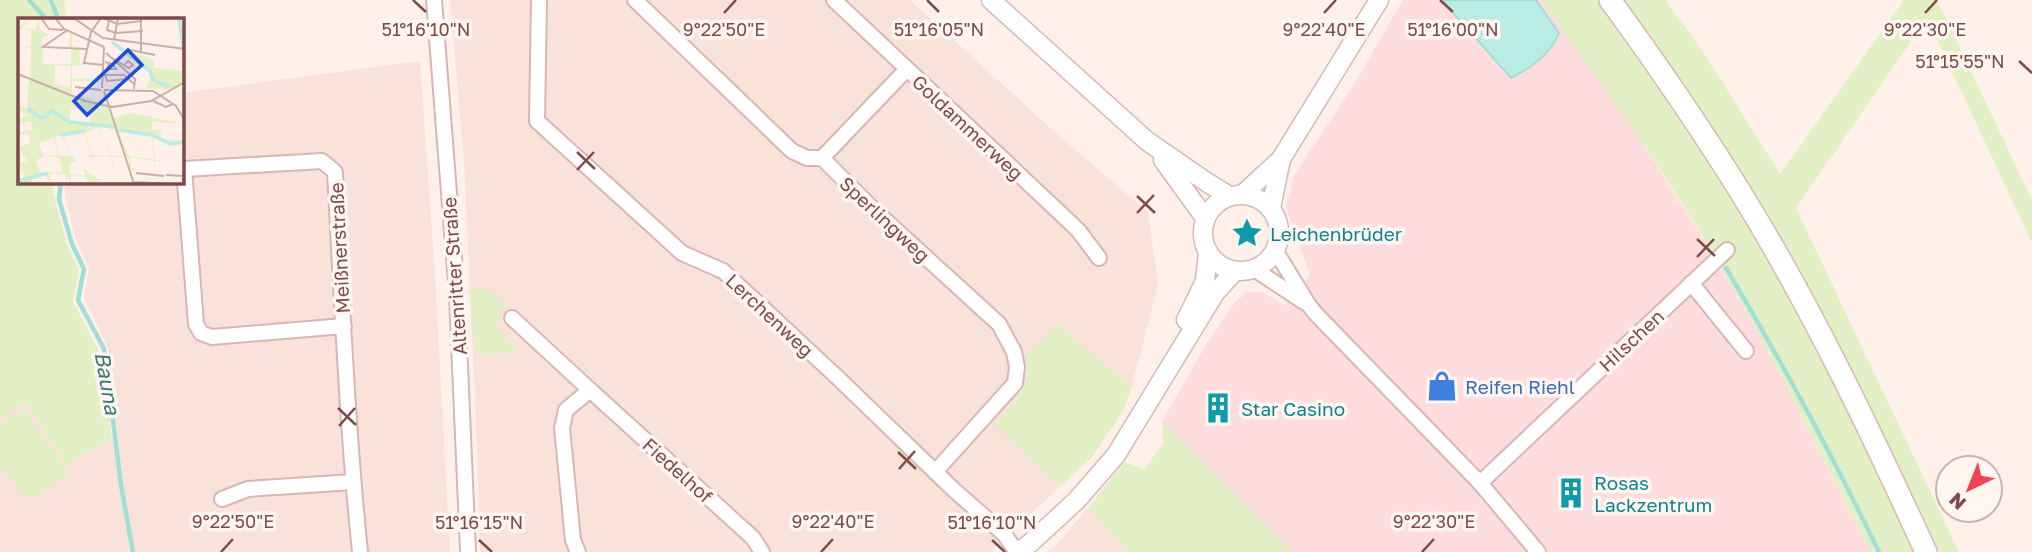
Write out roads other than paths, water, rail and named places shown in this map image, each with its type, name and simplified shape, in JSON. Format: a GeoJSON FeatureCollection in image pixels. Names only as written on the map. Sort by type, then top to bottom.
{"type":"FeatureCollection","features":[{"type":"Feature","properties":{"kind":"main road"},"geometry":{"type":"LineString","coordinates":[[1610,0],[1665,76],[1742,194],[1819,330],[1926,552]]}},
{"type":"Feature","properties":{"kind":"street","name":"Altenritter Straße"},"geometry":{"type":"LineString","coordinates":[[433,0],[457,296],[468,552]]}},
{"type":"Feature","properties":{"kind":"street","name":"Lerchenweg"},"geometry":{"type":"LineString","coordinates":[[539,0],[537,121],[682,253],[723,271],[935,472],[1024,550]]}},
{"type":"Feature","properties":{"kind":"street","name":"Sperlingweg"},"geometry":{"type":"LineString","coordinates":[[635,0],[792,151],[807,158],[822,158],[874,210],[999,324],[1014,352],[1017,367],[1015,383],[935,472]]}},
{"type":"Feature","properties":{"kind":"street","name":"Goldammerweg"},"geometry":{"type":"LineString","coordinates":[[834,0],[1078,230],[1099,258]]}},
{"type":"Feature","properties":{"kind":"street"},"geometry":{"type":"LineString","coordinates":[[991,0],[1147,141],[1205,181],[1236,195],[1263,201],[1270,208],[1279,229],[1275,250],[1254,269],[1235,271],[1224,267],[1208,252],[1203,230],[1205,218],[1219,201],[1236,195],[1281,159]]}},
{"type":"Feature","properties":{"kind":"street"},"geometry":{"type":"LineString","coordinates":[[1270,208],[1281,159],[1379,0]]}},
{"type":"Feature","properties":{"kind":"street"},"geometry":{"type":"LineString","coordinates":[[822,158],[907,69]]}},
{"type":"Feature","properties":{"kind":"street"},"geometry":{"type":"LineString","coordinates":[[1147,141],[1205,218]]}},
{"type":"Feature","properties":{"kind":"street","name":"Meißnerstraße"},"geometry":{"type":"LineString","coordinates":[[344,326],[212,337],[201,333],[196,324],[184,169],[323,161],[335,172],[344,326],[353,482],[360,552]]}},
{"type":"Feature","properties":{"kind":"street"},"geometry":{"type":"LineString","coordinates":[[1275,250],[1308,304],[1480,483],[1538,552]]}},
{"type":"Feature","properties":{"kind":"street","name":"Hilschen"},"geometry":{"type":"LineString","coordinates":[[1480,483],[1727,250]]}},
{"type":"Feature","properties":{"kind":"street"},"geometry":{"type":"LineString","coordinates":[[1142,412],[1205,281],[1208,252]]}},
{"type":"Feature","properties":{"kind":"street"},"geometry":{"type":"LineString","coordinates":[[1254,269],[1308,304]]}},
{"type":"Feature","properties":{"kind":"street"},"geometry":{"type":"LineString","coordinates":[[1024,550],[1076,501],[1116,455],[1215,293],[1235,271]]}},
{"type":"Feature","properties":{"kind":"street"},"geometry":{"type":"LineString","coordinates":[[1691,283],[1746,351]]}},
{"type":"Feature","properties":{"kind":"street","name":"Fiedelhof"},"geometry":{"type":"LineString","coordinates":[[512,318],[753,538],[762,552]]}},
{"type":"Feature","properties":{"kind":"street"},"geometry":{"type":"LineString","coordinates":[[578,552],[573,540],[562,428],[566,410],[590,390]]}},
{"type":"Feature","properties":{"kind":"street"},"geometry":{"type":"LineString","coordinates":[[222,499],[247,489],[353,482]]}},
{"type":"Feature","properties":{"kind":"water"},"geometry":{"type":"Polygon","coordinates":[[[1442,0],[1536,0],[1559,33],[1540,60],[1511,78],[1442,0]]]}},
{"type":"Feature","properties":{"kind":"waterway"},"geometry":{"type":"LineString","coordinates":[[29,0],[45,18]]}},
{"type":"Feature","properties":{"kind":"waterway","name":"Bauna"},"geometry":{"type":"LineString","coordinates":[[51,0],[58,18]]}},
{"type":"Feature","properties":{"kind":"waterway","name":"Bauna"},"geometry":{"type":"LineString","coordinates":[[61,184],[59,199],[72,244],[84,269],[78,300],[104,349],[121,485],[133,552]]}},
{"type":"Feature","properties":{"kind":"waterway"},"geometry":{"type":"LineString","coordinates":[[1726,268],[1806,408],[1879,552]]}},
{"type":"Feature","properties":{"kind":"place","name":"Leichenbrüder"},"geometry":{"type":"Point","coordinates":[1247,233]}},
{"type":"Feature","properties":{"kind":"place","name":"Reifen Riehl"},"geometry":{"type":"Point","coordinates":[1442,386]}},
{"type":"Feature","properties":{"kind":"place","name":"Star Casino"},"geometry":{"type":"Point","coordinates":[1218,408]}},
{"type":"Feature","properties":{"kind":"place","name":"Rosas Lackzentrum"},"geometry":{"type":"Point","coordinates":[1571,493]}}]}
